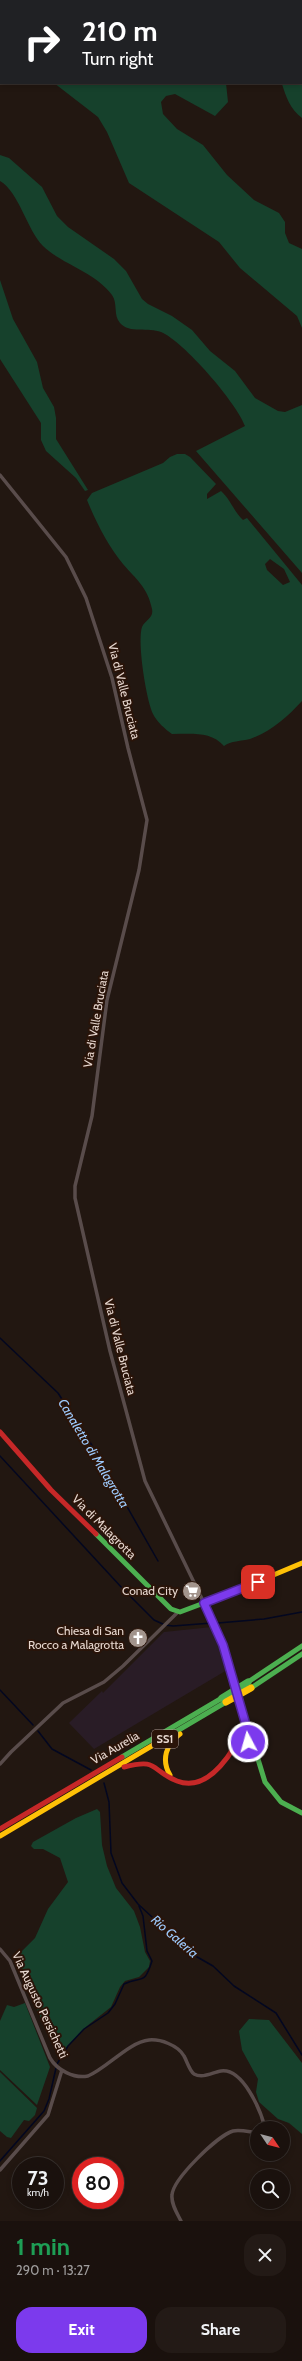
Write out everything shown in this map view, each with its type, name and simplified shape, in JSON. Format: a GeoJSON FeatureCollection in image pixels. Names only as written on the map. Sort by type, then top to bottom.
{"type":"FeatureCollection","features":[{"type":"Feature","properties":{"kind":"main road","name":"Via di Malagrotta"},"geometry":{"type":"LineString","coordinates":[[0,1432],[51,1490],[168,1606],[178,1612]]}},
{"type":"Feature","properties":{"kind":"main road"},"geometry":{"type":"LineString","coordinates":[[178,1612],[228,1594],[302,1563]]}},
{"type":"Feature","properties":{"kind":"main road"},"geometry":{"type":"LineString","coordinates":[[204,1603],[223,1645],[250,1739],[265,1782],[274,1794],[286,1805],[302,1814]]}},
{"type":"Feature","properties":{"kind":"main road","name":"Via Aurelia"},"geometry":{"type":"LineString","coordinates":[[249,1685],[302,1646]]}},
{"type":"Feature","properties":{"kind":"main road","name":"Via Aurelia"},"geometry":{"type":"LineString","coordinates":[[0,1829],[76,1787],[103,1775],[224,1700],[302,1654]]}},
{"type":"Feature","properties":{"kind":"main road"},"geometry":{"type":"LineString","coordinates":[[173,1778],[166,1769],[165,1762],[166,1752],[172,1741],[213,1714],[224,1700]]}},
{"type":"Feature","properties":{"kind":"main road","name":"Via Aurelia"},"geometry":{"type":"LineString","coordinates":[[0,1836],[108,1765],[224,1700]]}},
{"type":"Feature","properties":{"kind":"main road"},"geometry":{"type":"LineString","coordinates":[[103,1775],[131,1764],[143,1762],[173,1778],[186,1783],[201,1781],[210,1776],[235,1747],[246,1723]]}},
{"type":"Feature","properties":{"kind":"main road"},"geometry":{"type":"LineString","coordinates":[[235,1747],[250,1739]]}},
{"type":"Feature","properties":{"kind":"main road"},"geometry":{"type":"LineString","coordinates":[[235,1747],[247,1748],[255,1755]]}},
{"type":"Feature","properties":{"kind":"street","name":"Via di Valle Bruciata"},"geometry":{"type":"LineString","coordinates":[[0,475],[66,557],[86,598],[112,678],[128,748],[146,813],[146,833],[139,870],[103,1022],[92,1116],[75,1186],[75,1198],[110,1351],[145,1481],[196,1583],[204,1603]]}},
{"type":"Feature","properties":{"kind":"street"},"geometry":{"type":"LineString","coordinates":[[0,1764],[49,1716],[75,1696],[104,1682],[160,1631],[178,1612]]}},
{"type":"Feature","properties":{"kind":"street","name":"Via Augusto Persichetti"},"geometry":{"type":"LineString","coordinates":[[0,1949],[10,1961],[55,2064],[60,2069],[77,2076],[88,2076],[142,2042],[150,2040],[164,2042],[180,2051],[190,2070],[196,2075],[204,2076],[225,2071],[238,2077],[247,2088],[262,2121]]}},
{"type":"Feature","properties":{"kind":"street"},"geometry":{"type":"LineString","coordinates":[[0,2170],[48,2114],[60,2069]]}},
{"type":"Feature","properties":{"kind":"street"},"geometry":{"type":"LineString","coordinates":[[181,2221],[172,2196],[174,2188],[180,2179],[206,2151],[226,2134],[237,2131],[250,2132]]}},
{"type":"Feature","properties":{"kind":"shaded area"},"geometry":{"type":"Polygon","coordinates":[[[212,1627],[227,1670],[94,1749],[69,1723],[102,1691],[103,1693],[164,1632],[212,1627]]]}},
{"type":"Feature","properties":{"kind":"green space"},"geometry":{"type":"Polygon","coordinates":[[[55,84],[226,84],[228,102],[215,116],[175,94],[166,96],[161,102],[163,114],[177,129],[203,145],[227,175],[254,200],[279,213],[285,222],[285,233],[289,243],[302,249],[302,328],[297,316],[240,268],[219,242],[129,183],[107,132],[98,117],[55,84]]]}},
{"type":"Feature","properties":{"kind":"green space"},"geometry":{"type":"Polygon","coordinates":[[[282,84],[302,84],[302,118],[291,107],[282,84]]]}},
{"type":"Feature","properties":{"kind":"green space"},"geometry":{"type":"Polygon","coordinates":[[[0,155],[9,158],[42,187],[57,216],[68,227],[114,259],[126,271],[142,299],[148,304],[172,316],[192,330],[210,351],[235,371],[255,398],[278,411],[285,412],[302,405],[302,573],[196,451],[245,426],[232,403],[208,374],[182,347],[161,332],[134,329],[124,326],[118,320],[114,298],[105,287],[88,274],[51,253],[43,246],[32,231],[18,202],[7,186],[0,181],[0,155]]]}},
{"type":"Feature","properties":{"kind":"green space"},"geometry":{"type":"Polygon","coordinates":[[[0,280],[13,319],[37,362],[43,388],[54,407],[56,418],[56,439],[88,490],[85,491],[76,478],[46,451],[41,440],[41,423],[0,359],[0,280]]]}},
{"type":"Feature","properties":{"kind":"green space"},"geometry":{"type":"Polygon","coordinates":[[[177,454],[185,454],[190,457],[216,484],[207,494],[207,499],[221,491],[240,517],[243,520],[247,518],[302,585],[302,701],[285,718],[272,728],[250,739],[233,742],[224,746],[213,738],[200,734],[172,734],[161,725],[153,714],[145,684],[141,657],[142,627],[152,615],[148,595],[107,542],[87,500],[92,493],[163,463],[170,457],[177,454]],[[270,559],[265,564],[267,570],[283,585],[290,582],[284,569],[270,559]]]}},
{"type":"Feature","properties":{"kind":"green space"},"geometry":{"type":"Polygon","coordinates":[[[97,1809],[100,1812],[102,1845],[107,1866],[116,1888],[134,1911],[140,1927],[145,1952],[150,1961],[149,1967],[139,1977],[125,1981],[120,1987],[111,2007],[87,2026],[58,2057],[16,1962],[20,1953],[35,1938],[48,1909],[68,1882],[60,1858],[43,1849],[34,1849],[31,1846],[33,1842],[76,1818],[97,1809]]]}},
{"type":"Feature","properties":{"kind":"green space"},"geometry":{"type":"Polygon","coordinates":[[[25,2003],[50,2067],[37,2105],[0,2070],[0,2021],[7,2005],[14,2007],[25,2003]]]}},
{"type":"Feature","properties":{"kind":"green space"},"geometry":{"type":"Polygon","coordinates":[[[249,2019],[269,2020],[302,2063],[302,2134],[290,2124],[290,2121],[278,2119],[259,2102],[256,2092],[258,2079],[242,2050],[239,2031],[249,2019]]]}},
{"type":"Feature","properties":{"kind":"green space"},"geometry":{"type":"Polygon","coordinates":[[[0,2072],[37,2108],[35,2115],[29,2121],[24,2120],[11,2138],[7,2137],[0,2131],[0,2072]]]}},
{"type":"Feature","properties":{"kind":"waterway","name":"Canaletto di Malagrotta"},"geometry":{"type":"LineString","coordinates":[[0,1338],[58,1393],[93,1447],[158,1561]]}},
{"type":"Feature","properties":{"kind":"waterway"},"geometry":{"type":"LineString","coordinates":[[0,1456],[123,1589],[154,1620],[165,1625],[173,1626],[212,1623]]}},
{"type":"Feature","properties":{"kind":"waterway"},"geometry":{"type":"LineString","coordinates":[[218,1623],[264,1619],[302,1612]]}},
{"type":"Feature","properties":{"kind":"waterway","name":"Rio Galeria"},"geometry":{"type":"LineString","coordinates":[[0,1690],[33,1725]]}},
{"type":"Feature","properties":{"kind":"waterway","name":"Rio Galeria"},"geometry":{"type":"LineString","coordinates":[[38,1731],[52,1749],[91,1770]]}},
{"type":"Feature","properties":{"kind":"waterway","name":"Rio Galeria"},"geometry":{"type":"LineString","coordinates":[[104,1783],[109,1802],[111,1853],[122,1883],[138,1904],[192,1954],[213,1966],[234,1986],[276,2013],[302,2055]]}},
{"type":"Feature","properties":{"kind":"waterway"},"geometry":{"type":"LineString","coordinates":[[57,2064],[68,2046],[84,2029],[108,2013],[115,2004],[124,1984],[145,1977],[147,1974],[152,1961],[147,1951],[143,1916],[139,1906]]}},
{"type":"Feature","properties":{"kind":"waterway"},"geometry":{"type":"LineString","coordinates":[[0,2161],[44,2111],[49,2099],[56,2068]]}},
{"type":"Feature","properties":{"kind":"traffic: fast"},"geometry":{"type":"LineString","coordinates":[[96,1534],[171,1609],[180,1612],[228,1594]]}},
{"type":"Feature","properties":{"kind":"traffic: fast"},"geometry":{"type":"LineString","coordinates":[[204,1603],[223,1645],[265,1782],[281,1802],[302,1813]]}},
{"type":"Feature","properties":{"kind":"traffic: fast"},"geometry":{"type":"LineString","coordinates":[[248,1682],[302,1646]]}},
{"type":"Feature","properties":{"kind":"traffic: fast"},"geometry":{"type":"LineString","coordinates":[[251,1688],[302,1654]]}},
{"type":"Feature","properties":{"kind":"traffic: fast"},"geometry":{"type":"LineString","coordinates":[[222,1698],[248,1682]]}},
{"type":"Feature","properties":{"kind":"traffic: fast"},"geometry":{"type":"LineString","coordinates":[[122,1757],[222,1698]]}},
{"type":"Feature","properties":{"kind":"traffic: fast"},"geometry":{"type":"LineString","coordinates":[[160,1741],[226,1702]]}},
{"type":"Feature","properties":{"kind":"traffic: fast"},"geometry":{"type":"LineString","coordinates":[[233,1750],[250,1739]]}},
{"type":"Feature","properties":{"kind":"traffic: fast"},"geometry":{"type":"LineString","coordinates":[[237,1747],[247,1748],[255,1755]]}},
{"type":"Feature","properties":{"kind":"traffic: slow"},"geometry":{"type":"LineString","coordinates":[[228,1594],[302,1563]]}},
{"type":"Feature","properties":{"kind":"traffic: slow"},"geometry":{"type":"LineString","coordinates":[[226,1702],[251,1688]]}},
{"type":"Feature","properties":{"kind":"traffic: slow"},"geometry":{"type":"LineString","coordinates":[[170,1775],[166,1764],[166,1753],[168,1747],[180,1734]]}},
{"type":"Feature","properties":{"kind":"traffic: slow"},"geometry":{"type":"LineString","coordinates":[[0,1836],[160,1741]]}},
{"type":"Feature","properties":{"kind":"traffic: jam"},"geometry":{"type":"LineString","coordinates":[[0,1432],[51,1490],[96,1534]]}},
{"type":"Feature","properties":{"kind":"traffic: jam"},"geometry":{"type":"LineString","coordinates":[[124,1767],[144,1764],[154,1766],[168,1777],[177,1781],[189,1783],[200,1781],[211,1775],[228,1756],[236,1744],[246,1723]]}},
{"type":"Feature","properties":{"kind":"traffic: jam"},"geometry":{"type":"LineString","coordinates":[[0,1829],[122,1757]]}},
{"type":"Feature","properties":{"kind":"place","name":"Conad City"},"geometry":{"type":"Point","coordinates":[192,1591]}},
{"type":"Feature","properties":{"kind":"place","name":"Chiesa di San Rocco a Malagrotta"},"geometry":{"type":"Point","coordinates":[138,1638]}},
{"type":"Feature","properties":{"kind":"route"},"geometry":{"type":"LineString","coordinates":[[248,1742],[250,1739],[232,1672],[223,1645],[204,1603],[258,1582]]}}]}
